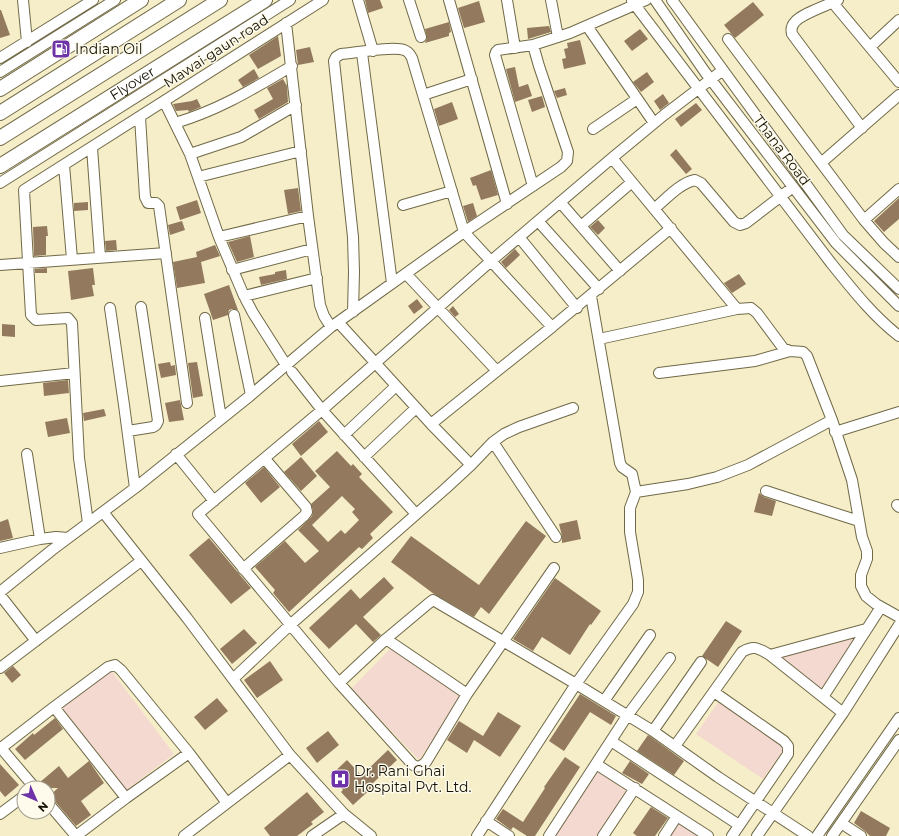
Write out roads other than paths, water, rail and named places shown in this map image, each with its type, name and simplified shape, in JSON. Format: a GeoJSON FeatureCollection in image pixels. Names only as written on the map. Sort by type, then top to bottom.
{"type":"FeatureCollection","features":[{"type":"Feature","properties":{"kind":"highway"},"geometry":{"type":"LineString","coordinates":[[0,89],[141,0]]}},
{"type":"Feature","properties":{"kind":"highway"},"geometry":{"type":"LineString","coordinates":[[0,112],[179,0]]}},
{"type":"Feature","properties":{"kind":"highway"},"geometry":{"type":"LineString","coordinates":[[0,138],[220,0]]}},
{"type":"Feature","properties":{"kind":"highway","name":"Flyover"},"geometry":{"type":"LineString","coordinates":[[0,166],[265,0]]}},
{"type":"Feature","properties":{"kind":"street"},"geometry":{"type":"LineString","coordinates":[[23,0],[27,42]]}},
{"type":"Feature","properties":{"kind":"street"},"geometry":{"type":"LineString","coordinates":[[0,72],[115,0]]}},
{"type":"Feature","properties":{"kind":"street"},"geometry":{"type":"LineString","coordinates":[[0,183],[290,0]]}},
{"type":"Feature","properties":{"kind":"street","name":"Mawai gaun road"},"geometry":{"type":"LineString","coordinates":[[29,262],[24,190],[323,0]]}},
{"type":"Feature","properties":{"kind":"street"},"geometry":{"type":"LineString","coordinates":[[358,0],[373,51]]}},
{"type":"Feature","properties":{"kind":"street"},"geometry":{"type":"LineString","coordinates":[[409,0],[421,37]]}},
{"type":"Feature","properties":{"kind":"street"},"geometry":{"type":"LineString","coordinates":[[449,0],[506,204]]}},
{"type":"Feature","properties":{"kind":"street"},"geometry":{"type":"LineString","coordinates":[[507,0],[515,48]]}},
{"type":"Feature","properties":{"kind":"street"},"geometry":{"type":"LineString","coordinates":[[551,0],[558,37]]}},
{"type":"Feature","properties":{"kind":"street"},"geometry":{"type":"LineString","coordinates":[[533,186],[495,55],[496,52],[498,50],[533,45],[558,37],[587,26],[633,2],[646,0]]}},
{"type":"Feature","properties":{"kind":"street","name":"Thana Road"},"geometry":{"type":"LineString","coordinates":[[655,0],[711,79],[836,244],[899,306]]}},
{"type":"Feature","properties":{"kind":"street","name":"Thana Road"},"geometry":{"type":"LineString","coordinates":[[672,0],[843,235],[899,289]]}},
{"type":"Feature","properties":{"kind":"street"},"geometry":{"type":"LineString","coordinates":[[862,128],[792,34],[791,29],[794,22],[836,1],[870,47],[899,82]]}},
{"type":"Feature","properties":{"kind":"street"},"geometry":{"type":"LineString","coordinates":[[0,58],[88,2]]}},
{"type":"Feature","properties":{"kind":"street"},"geometry":{"type":"LineString","coordinates":[[633,2],[831,263],[862,301],[888,328],[899,336]]}},
{"type":"Feature","properties":{"kind":"street"},"geometry":{"type":"LineString","coordinates":[[870,47],[899,20]]}},
{"type":"Feature","properties":{"kind":"street"},"geometry":{"type":"LineString","coordinates":[[286,23],[312,249],[320,305],[324,316],[375,364],[471,465]]}},
{"type":"Feature","properties":{"kind":"street"},"geometry":{"type":"LineString","coordinates":[[587,26],[654,123]]}},
{"type":"Feature","properties":{"kind":"street"},"geometry":{"type":"LineString","coordinates":[[728,39],[864,220],[884,243],[899,257]]}},
{"type":"Feature","properties":{"kind":"street"},"geometry":{"type":"LineString","coordinates":[[0,592],[68,538],[135,488],[221,418],[289,368],[335,325],[392,282],[561,167],[567,161],[568,156],[533,45]]}},
{"type":"Feature","properties":{"kind":"street"},"geometry":{"type":"LineString","coordinates":[[353,312],[353,237],[334,61],[336,57],[341,54],[393,48],[403,49],[409,53],[412,58],[464,232],[552,327]]}},
{"type":"Feature","properties":{"kind":"street"},"geometry":{"type":"LineString","coordinates":[[362,52],[392,282]]}},
{"type":"Feature","properties":{"kind":"street"},"geometry":{"type":"LineString","coordinates":[[175,123],[198,116],[219,107],[292,66]]}},
{"type":"Feature","properties":{"kind":"street"},"geometry":{"type":"LineString","coordinates":[[554,568],[504,642],[466,694],[426,762],[422,766],[418,767],[413,765],[339,683],[198,514],[322,410],[491,261],[612,158],[654,123],[723,70]]}},
{"type":"Feature","properties":{"kind":"street"},"geometry":{"type":"LineString","coordinates":[[423,95],[472,78]]}},
{"type":"Feature","properties":{"kind":"street"},"geometry":{"type":"LineString","coordinates":[[821,163],[899,95]]}},
{"type":"Feature","properties":{"kind":"street"},"geometry":{"type":"LineString","coordinates":[[593,129],[637,100]]}},
{"type":"Feature","properties":{"kind":"street"},"geometry":{"type":"LineString","coordinates":[[164,101],[190,154],[232,270],[253,313],[289,368],[322,410],[416,514]]}},
{"type":"Feature","properties":{"kind":"street"},"geometry":{"type":"LineString","coordinates":[[190,154],[241,137],[296,105]]}},
{"type":"Feature","properties":{"kind":"street"},"geometry":{"type":"LineString","coordinates":[[140,117],[144,197],[148,203],[156,203],[159,206],[187,403]]}},
{"type":"Feature","properties":{"kind":"street"},"geometry":{"type":"LineString","coordinates":[[92,148],[100,257]]}},
{"type":"Feature","properties":{"kind":"street"},"geometry":{"type":"LineString","coordinates":[[198,177],[301,151]]}},
{"type":"Feature","properties":{"kind":"street"},"geometry":{"type":"LineString","coordinates":[[612,158],[737,309]]}},
{"type":"Feature","properties":{"kind":"street"},"geometry":{"type":"LineString","coordinates":[[64,165],[72,260]]}},
{"type":"Feature","properties":{"kind":"street"},"geometry":{"type":"LineString","coordinates":[[654,209],[683,185],[695,180],[700,183],[734,222],[740,225],[746,223],[793,187]]}},
{"type":"Feature","properties":{"kind":"street"},"geometry":{"type":"LineString","coordinates":[[581,226],[632,182]]}},
{"type":"Feature","properties":{"kind":"street"},"geometry":{"type":"LineString","coordinates":[[864,220],[899,190]]}},
{"type":"Feature","properties":{"kind":"street"},"geometry":{"type":"LineString","coordinates":[[403,205],[452,191]]}},
{"type":"Feature","properties":{"kind":"street"},"geometry":{"type":"LineString","coordinates":[[560,202],[620,271]]}},
{"type":"Feature","properties":{"kind":"street"},"geometry":{"type":"LineString","coordinates":[[220,236],[308,216]]}},
{"type":"Feature","properties":{"kind":"street"},"geometry":{"type":"LineString","coordinates":[[477,836],[576,684],[633,604],[638,592],[638,580],[629,518],[630,508],[636,492],[632,474],[622,467],[620,463],[599,339],[595,292],[538,221]]}},
{"type":"Feature","properties":{"kind":"street"},"geometry":{"type":"LineString","coordinates":[[431,424],[577,308],[671,228]]}},
{"type":"Feature","properties":{"kind":"street"},"geometry":{"type":"LineString","coordinates":[[519,237],[577,308]]}},
{"type":"Feature","properties":{"kind":"street"},"geometry":{"type":"LineString","coordinates":[[232,270],[312,249]]}},
{"type":"Feature","properties":{"kind":"street"},"geometry":{"type":"LineString","coordinates":[[0,265],[166,253]]}},
{"type":"Feature","properties":{"kind":"street"},"geometry":{"type":"LineString","coordinates":[[29,262],[31,315],[36,320],[65,317],[70,319],[72,322],[79,458],[88,523]]}},
{"type":"Feature","properties":{"kind":"street"},"geometry":{"type":"LineString","coordinates":[[409,277],[497,371]]}},
{"type":"Feature","properties":{"kind":"street"},"geometry":{"type":"LineString","coordinates":[[244,296],[316,278]]}},
{"type":"Feature","properties":{"kind":"street"},"geometry":{"type":"LineString","coordinates":[[128,431],[153,427],[158,422],[142,307]]}},
{"type":"Feature","properties":{"kind":"street"},"geometry":{"type":"LineString","coordinates":[[110,308],[135,488]]}},
{"type":"Feature","properties":{"kind":"street"},"geometry":{"type":"LineString","coordinates":[[599,339],[737,309],[752,308],[783,348],[790,351],[802,352],[807,356],[832,420],[852,480],[867,559],[861,575],[861,586],[866,596],[899,617]]}},
{"type":"Feature","properties":{"kind":"street"},"geometry":{"type":"LineString","coordinates":[[234,315],[251,395]]}},
{"type":"Feature","properties":{"kind":"street"},"geometry":{"type":"LineString","coordinates":[[205,318],[221,418]]}},
{"type":"Feature","properties":{"kind":"street"},"geometry":{"type":"LineString","coordinates":[[658,373],[755,361],[790,351]]}},
{"type":"Feature","properties":{"kind":"street"},"geometry":{"type":"LineString","coordinates":[[0,381],[74,373]]}},
{"type":"Feature","properties":{"kind":"street"},"geometry":{"type":"LineString","coordinates":[[344,435],[396,386]]}},
{"type":"Feature","properties":{"kind":"street"},"geometry":{"type":"LineString","coordinates":[[364,457],[416,408]]}},
{"type":"Feature","properties":{"kind":"street"},"geometry":{"type":"LineString","coordinates":[[233,679],[290,626],[471,465],[493,442],[504,434],[519,427],[573,408]]}},
{"type":"Feature","properties":{"kind":"street"},"geometry":{"type":"LineString","coordinates":[[835,432],[899,412]]}},
{"type":"Feature","properties":{"kind":"street"},"geometry":{"type":"LineString","coordinates":[[636,492],[688,484],[717,477],[748,465],[832,420]]}},
{"type":"Feature","properties":{"kind":"street"},"geometry":{"type":"LineString","coordinates":[[493,442],[556,538]]}},
{"type":"Feature","properties":{"kind":"street"},"geometry":{"type":"LineString","coordinates":[[27,454],[40,539]]}},
{"type":"Feature","properties":{"kind":"street"},"geometry":{"type":"LineString","coordinates":[[176,454],[214,501]]}},
{"type":"Feature","properties":{"kind":"street"},"geometry":{"type":"LineString","coordinates":[[243,569],[307,512],[306,507],[265,459]]}},
{"type":"Feature","properties":{"kind":"street"},"geometry":{"type":"LineString","coordinates":[[766,491],[808,506],[859,521]]}},
{"type":"Feature","properties":{"kind":"street"},"geometry":{"type":"LineString","coordinates":[[103,512],[290,755],[344,814],[371,836]]}},
{"type":"Feature","properties":{"kind":"street"},"geometry":{"type":"LineString","coordinates":[[0,548],[40,539],[56,537],[68,538]]}},
{"type":"Feature","properties":{"kind":"street"},"geometry":{"type":"LineString","coordinates":[[0,668],[141,561]]}},
{"type":"Feature","properties":{"kind":"street"},"geometry":{"type":"LineString","coordinates":[[0,595],[36,641]]}},
{"type":"Feature","properties":{"kind":"street"},"geometry":{"type":"LineString","coordinates":[[339,683],[386,639],[433,600],[653,731],[755,802],[808,836]]}},
{"type":"Feature","properties":{"kind":"street"},"geometry":{"type":"LineString","coordinates":[[823,697],[881,606]]}},
{"type":"Feature","properties":{"kind":"street"},"geometry":{"type":"LineString","coordinates":[[757,836],[843,713],[899,626]]}},
{"type":"Feature","properties":{"kind":"street"},"geometry":{"type":"LineString","coordinates":[[770,655],[866,629]]}},
{"type":"Feature","properties":{"kind":"street"},"geometry":{"type":"LineString","coordinates":[[604,701],[650,635]]}},
{"type":"Feature","properties":{"kind":"street"},"geometry":{"type":"LineString","coordinates":[[386,639],[466,694]]}},
{"type":"Feature","properties":{"kind":"street"},"geometry":{"type":"LineString","coordinates":[[676,746],[742,652],[750,648],[758,648],[770,655],[843,713]]}},
{"type":"Feature","properties":{"kind":"street"},"geometry":{"type":"LineString","coordinates":[[548,836],[627,716],[670,658]]}},
{"type":"Feature","properties":{"kind":"street"},"geometry":{"type":"LineString","coordinates":[[653,731],[701,662]]}},
{"type":"Feature","properties":{"kind":"street"},"geometry":{"type":"LineString","coordinates":[[28,780],[0,747],[108,667],[115,665],[122,670],[227,803]]}},
{"type":"Feature","properties":{"kind":"street"},"geometry":{"type":"LineString","coordinates":[[714,692],[784,741],[788,746],[788,754],[732,836]]}},
{"type":"Feature","properties":{"kind":"street"},"geometry":{"type":"LineString","coordinates":[[54,707],[126,798]]}},
{"type":"Feature","properties":{"kind":"street"},"geometry":{"type":"LineString","coordinates":[[817,836],[898,722]]}},
{"type":"Feature","properties":{"kind":"street"},"geometry":{"type":"LineString","coordinates":[[832,836],[899,740]]}},
{"type":"Feature","properties":{"kind":"street"},"geometry":{"type":"LineString","coordinates":[[611,741],[739,825]]}},
{"type":"Feature","properties":{"kind":"street"},"geometry":{"type":"LineString","coordinates":[[56,812],[76,836],[189,753]]}},
{"type":"Feature","properties":{"kind":"street"},"geometry":{"type":"LineString","coordinates":[[184,836],[290,755]]}},
{"type":"Feature","properties":{"kind":"street"},"geometry":{"type":"LineString","coordinates":[[596,764],[708,836]]}},
{"type":"Feature","properties":{"kind":"street"},"geometry":{"type":"LineString","coordinates":[[603,836],[635,788]]}},
{"type":"Feature","properties":{"kind":"street"},"geometry":{"type":"LineString","coordinates":[[0,814],[16,802]]}},
{"type":"Feature","properties":{"kind":"street"},"geometry":{"type":"LineString","coordinates":[[312,836],[344,814]]}},
{"type":"Feature","properties":{"kind":"street"},"geometry":{"type":"LineString","coordinates":[[664,836],[677,816]]}},
{"type":"Feature","properties":{"kind":"street"},"geometry":{"type":"LineString","coordinates":[[486,821],[509,836]]}},
{"type":"Feature","properties":{"kind":"street"},"geometry":{"type":"LineString","coordinates":[[841,823],[861,836]]}},
{"type":"Feature","properties":{"kind":"place","name":"Indian Oil"},"geometry":{"type":"Point","coordinates":[61,49]}},
{"type":"Feature","properties":{"kind":"place","name":"Dr. Rani Ghai Hospital Pvt. Ltd."},"geometry":{"type":"Point","coordinates":[340,779]}}]}
